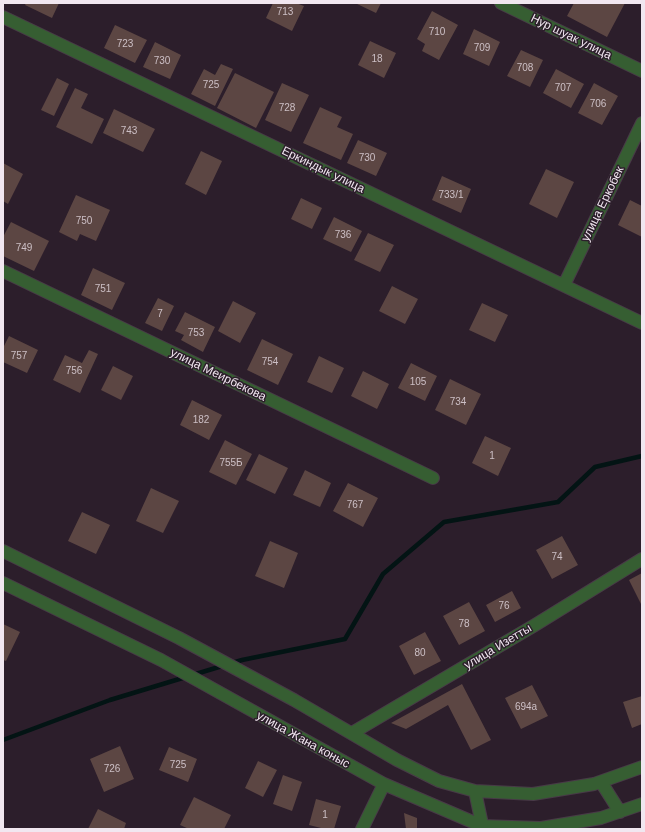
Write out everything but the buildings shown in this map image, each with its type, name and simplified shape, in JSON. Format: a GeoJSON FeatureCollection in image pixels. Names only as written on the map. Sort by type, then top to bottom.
{"type":"FeatureCollection","features":[{"type":"Feature","properties":{"kind":"street","name":"Нур шуак улица"},"geometry":{"type":"LineString","coordinates":[[501,3],[642,71]]}},
{"type":"Feature","properties":{"kind":"street","name":"Еркиндык улица"},"geometry":{"type":"LineString","coordinates":[[3,17],[642,322]]}},
{"type":"Feature","properties":{"kind":"street","name":"улица Еркобек"},"geometry":{"type":"LineString","coordinates":[[564,285],[642,123]]}},
{"type":"Feature","properties":{"kind":"street","name":"улица Меирбекова"},"geometry":{"type":"LineString","coordinates":[[3,271],[433,478]]}},
{"type":"Feature","properties":{"kind":"street"},"geometry":{"type":"LineString","coordinates":[[3,551],[179,638],[294,700],[397,760],[439,781],[475,791],[533,794],[594,784],[642,767]]}},
{"type":"Feature","properties":{"kind":"street","name":"улица Изетты"},"geometry":{"type":"LineString","coordinates":[[352,733],[642,559]]}},
{"type":"Feature","properties":{"kind":"street","name":"улица Жана коныс"},"geometry":{"type":"LineString","coordinates":[[3,583],[161,660],[284,730],[384,784],[483,827],[541,828],[601,818],[642,804]]}},
{"type":"Feature","properties":{"kind":"street"},"geometry":{"type":"LineString","coordinates":[[600,782],[620,812]]}},
{"type":"Feature","properties":{"kind":"street"},"geometry":{"type":"LineString","coordinates":[[362,829],[384,784]]}},
{"type":"Feature","properties":{"kind":"street"},"geometry":{"type":"LineString","coordinates":[[475,791],[483,827]]}},
{"type":"Feature","properties":{"kind":"waterway"},"geometry":{"type":"LineString","coordinates":[[3,740],[110,700],[242,660],[345,639],[383,574],[444,522],[558,502],[595,467],[642,456]]}}]}
